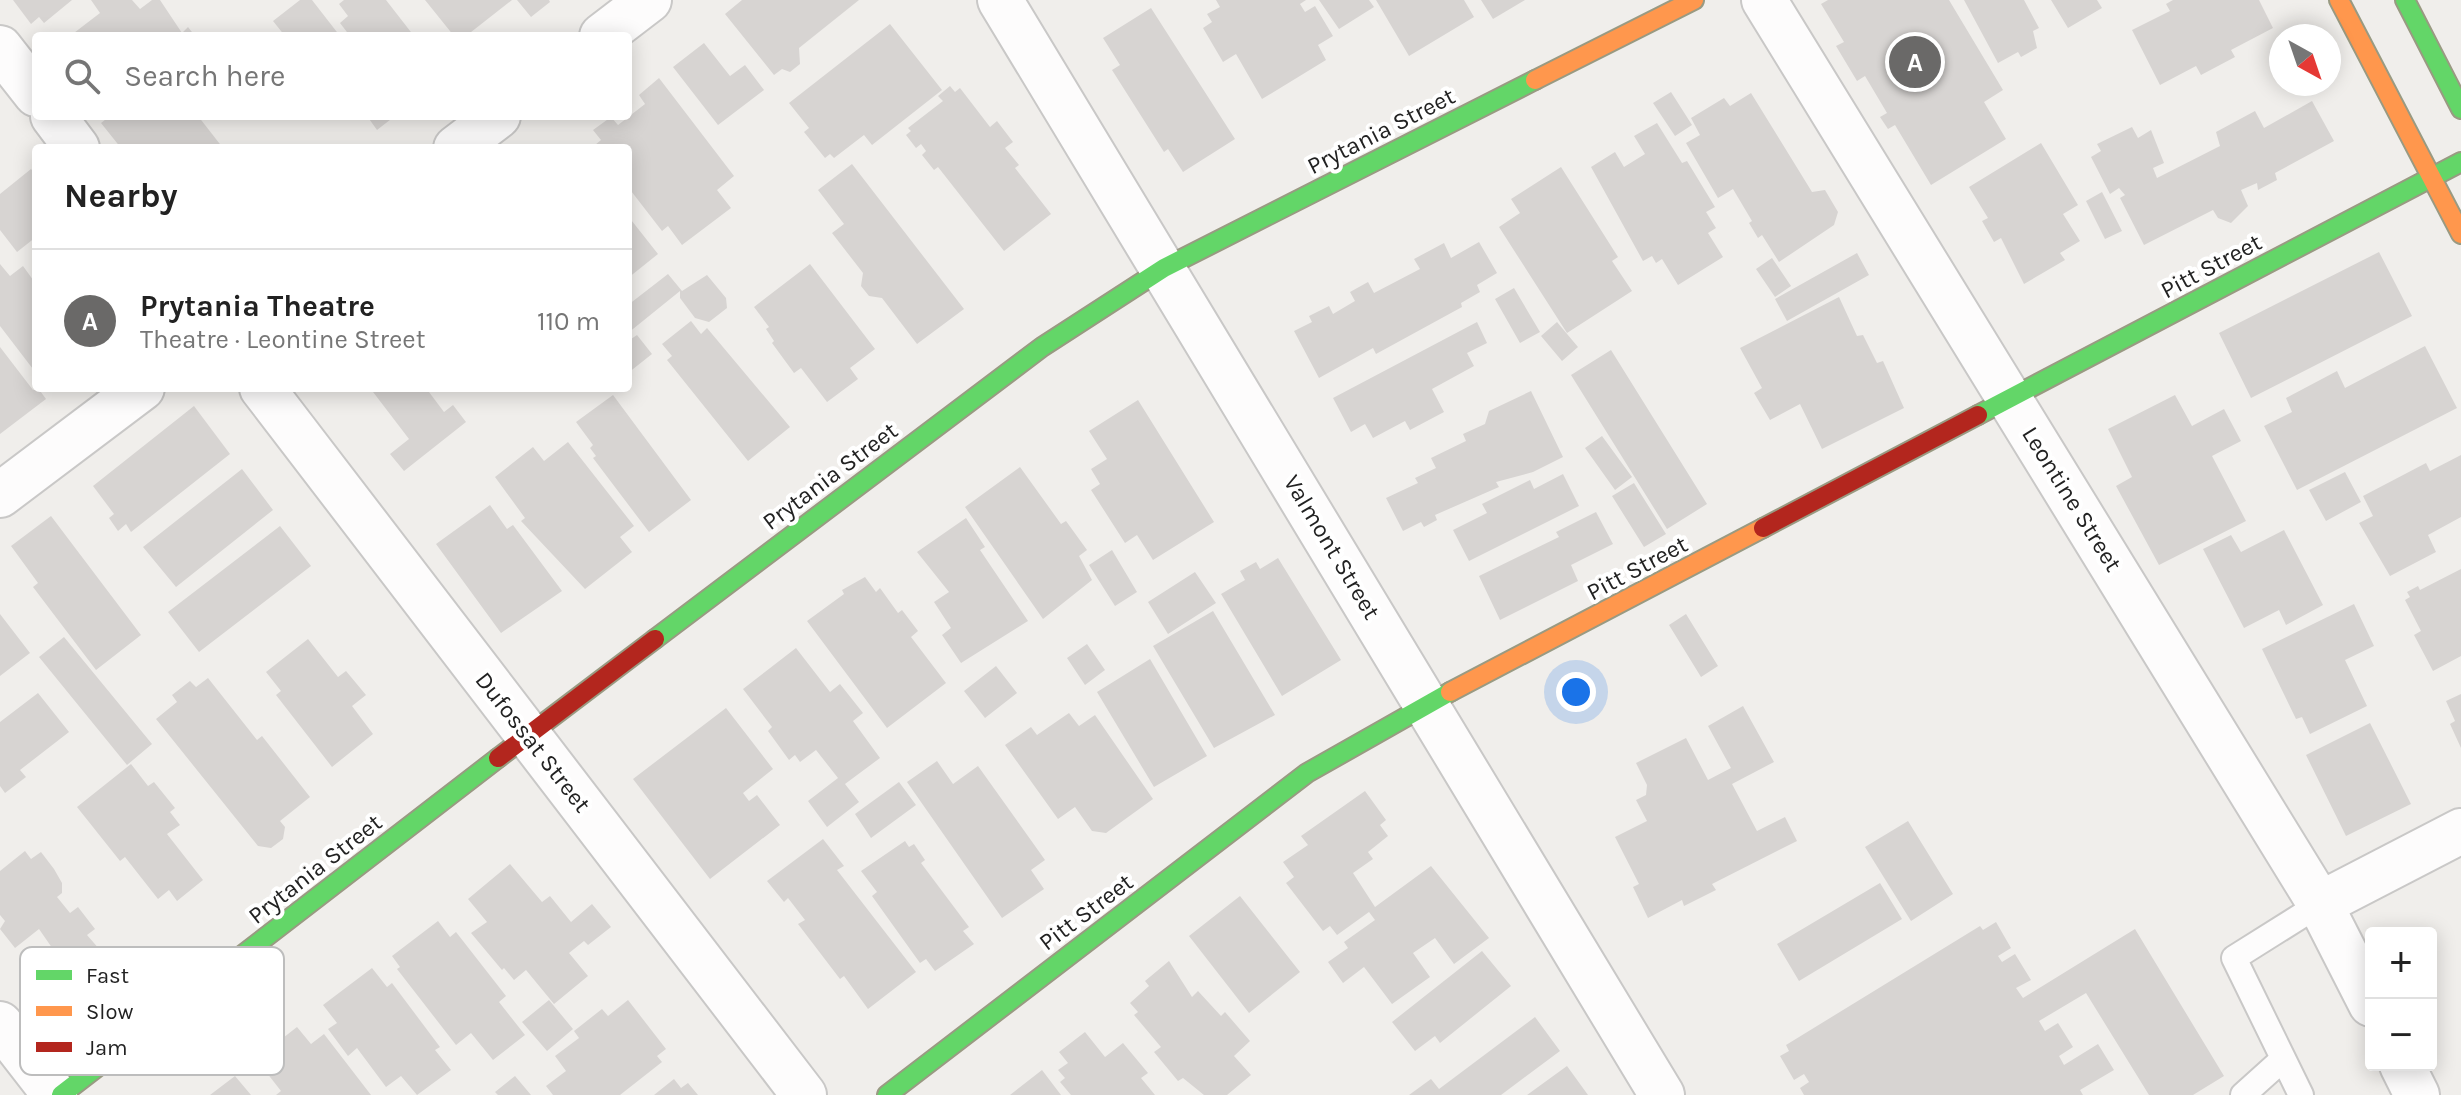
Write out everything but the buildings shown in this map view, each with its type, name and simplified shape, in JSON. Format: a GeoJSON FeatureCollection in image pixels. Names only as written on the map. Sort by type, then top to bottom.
{"type":"FeatureCollection","features":[{"type":"Feature","properties":{"kind":"street"},"geometry":{"type":"LineString","coordinates":[[607,32],[649,0]]}},
{"type":"Feature","properties":{"kind":"street","name":"Valmont Street"},"geometry":{"type":"LineString","coordinates":[[1000,0],[1662,1095]]}},
{"type":"Feature","properties":{"kind":"street","name":"Prytania Street"},"geometry":{"type":"LineString","coordinates":[[251,947],[1042,347],[1164,268],[1694,0]]}},
{"type":"Feature","properties":{"kind":"street","name":"Leontine Street"},"geometry":{"type":"LineString","coordinates":[[1764,0],[2320,904],[2368,999]]}},
{"type":"Feature","properties":{"kind":"street"},"geometry":{"type":"LineString","coordinates":[[2339,0],[2461,234]]}},
{"type":"Feature","properties":{"kind":"street"},"geometry":{"type":"LineString","coordinates":[[2405,0],[2461,109]]}},
{"type":"Feature","properties":{"kind":"street"},"geometry":{"type":"LineString","coordinates":[[0,48],[32,89]]}},
{"type":"Feature","properties":{"kind":"street"},"geometry":{"type":"LineString","coordinates":[[56,120],[74,144]]}},
{"type":"Feature","properties":{"kind":"street"},"geometry":{"type":"LineString","coordinates":[[461,144],[493,120]]}},
{"type":"Feature","properties":{"kind":"street","name":"Pitt Street"},"geometry":{"type":"LineString","coordinates":[[887,1095],[1307,773],[1426,705],[2461,162]]}},
{"type":"Feature","properties":{"kind":"street"},"geometry":{"type":"LineString","coordinates":[[0,495],[137,392]]}},
{"type":"Feature","properties":{"kind":"street","name":"Dufossat Street"},"geometry":{"type":"LineString","coordinates":[[265,392],[804,1095]]}},
{"type":"Feature","properties":{"kind":"street"},"geometry":{"type":"LineString","coordinates":[[2320,904],[2461,831]]}},
{"type":"Feature","properties":{"kind":"street"},"geometry":{"type":"LineString","coordinates":[[0,1024],[20,1048]]}},
{"type":"Feature","properties":{"kind":"street"},"geometry":{"type":"LineString","coordinates":[[2405,1071],[2417,1095]]}},
{"type":"Feature","properties":{"kind":"street"},"geometry":{"type":"LineString","coordinates":[[42,1075],[58,1095]]}},
{"type":"Feature","properties":{"kind":"street","name":"Prytania Street"},"geometry":{"type":"LineString","coordinates":[[58,1095],[84,1075]]}},
{"type":"Feature","properties":{"kind":"lane"},"geometry":{"type":"LineString","coordinates":[[2301,1095],[2234,958],[2320,904]]}},
{"type":"Feature","properties":{"kind":"lane"},"geometry":{"type":"LineString","coordinates":[[2243,1095],[2283,1059]]}},
{"type":"Feature","properties":{"kind":"traffic: fast"},"geometry":{"type":"LineString","coordinates":[[2405,0],[2461,109]]}},
{"type":"Feature","properties":{"kind":"traffic: fast"},"geometry":{"type":"LineString","coordinates":[[655,639],[1042,347],[1164,268],[1535,80]]}},
{"type":"Feature","properties":{"kind":"traffic: fast"},"geometry":{"type":"LineString","coordinates":[[1978,415],[2461,162]]}},
{"type":"Feature","properties":{"kind":"traffic: fast"},"geometry":{"type":"LineString","coordinates":[[887,1095],[1307,773],[1450,692]]}},
{"type":"Feature","properties":{"kind":"traffic: fast"},"geometry":{"type":"LineString","coordinates":[[253,947],[498,758]]}},
{"type":"Feature","properties":{"kind":"traffic: fast"},"geometry":{"type":"LineString","coordinates":[[61,1095],[87,1075]]}},
{"type":"Feature","properties":{"kind":"traffic: slow"},"geometry":{"type":"LineString","coordinates":[[1535,80],[1694,0]]}},
{"type":"Feature","properties":{"kind":"traffic: slow"},"geometry":{"type":"LineString","coordinates":[[2339,0],[2461,234]]}},
{"type":"Feature","properties":{"kind":"traffic: slow"},"geometry":{"type":"LineString","coordinates":[[1450,692],[1763,528]]}},
{"type":"Feature","properties":{"kind":"traffic: jam"},"geometry":{"type":"LineString","coordinates":[[1763,528],[1978,415]]}},
{"type":"Feature","properties":{"kind":"traffic: jam"},"geometry":{"type":"LineString","coordinates":[[498,758],[655,639]]}},
{"type":"Feature","properties":{"kind":"place","name":"Prytania Theatre"},"geometry":{"type":"Point","coordinates":[1915,62]}}]}
